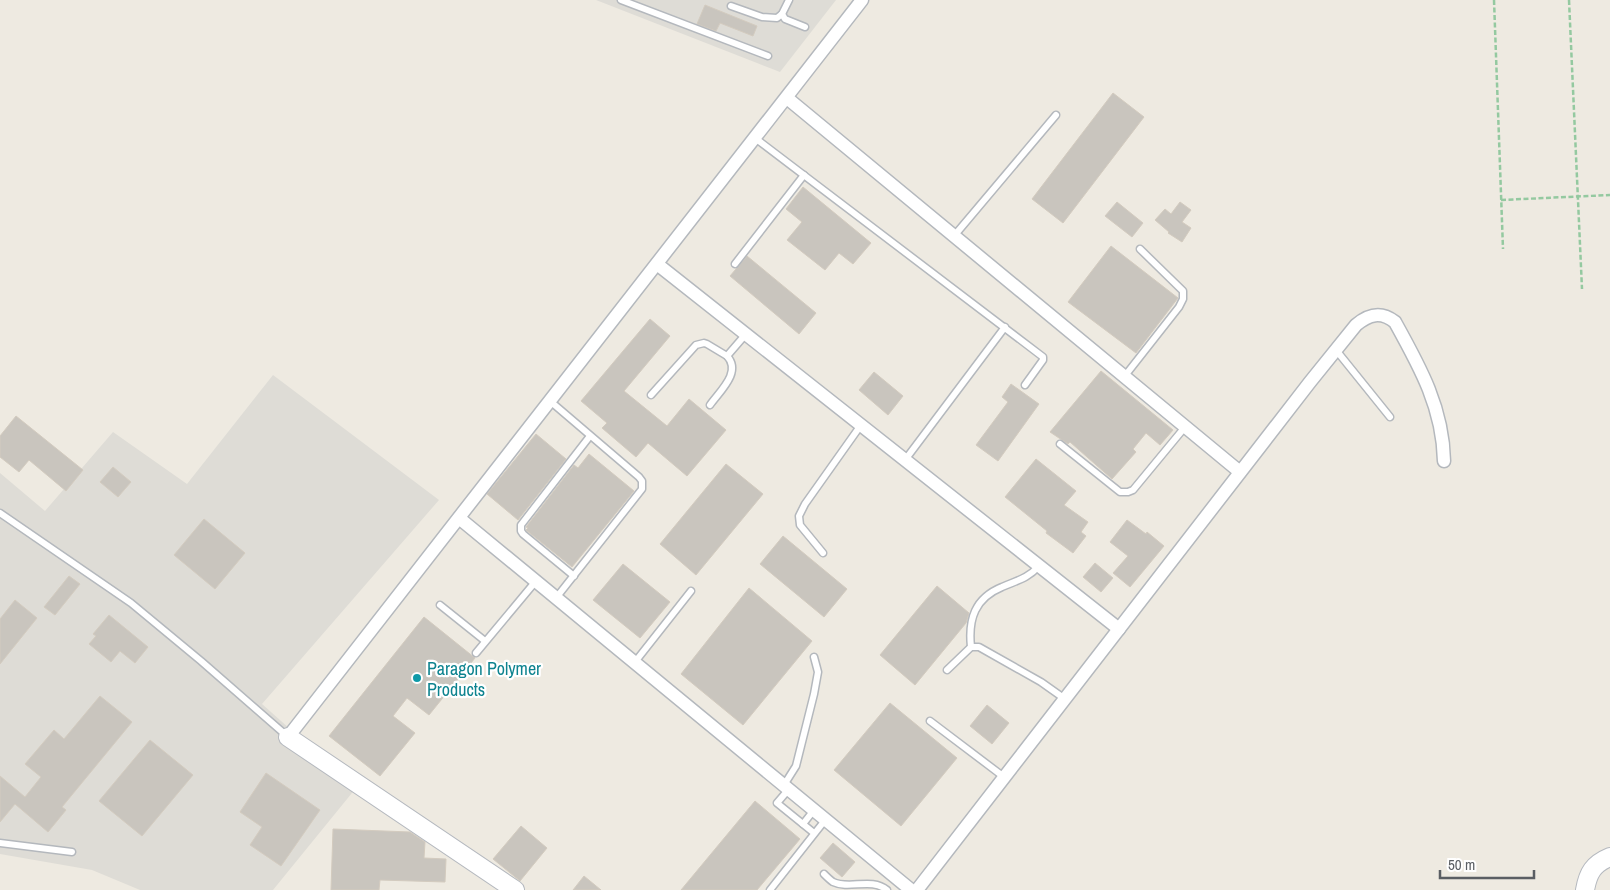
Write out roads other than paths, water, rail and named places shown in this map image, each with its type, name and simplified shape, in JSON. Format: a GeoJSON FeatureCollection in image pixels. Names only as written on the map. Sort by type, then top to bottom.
{"type":"FeatureCollection","features":[{"type":"Feature","properties":{"kind":"street"},"geometry":{"type":"LineString","coordinates":[[515,890],[288,737],[862,0]]}},
{"type":"Feature","properties":{"kind":"street"},"geometry":{"type":"LineString","coordinates":[[787,98],[1240,472]]}},
{"type":"Feature","properties":{"kind":"street"},"geometry":{"type":"LineString","coordinates":[[657,264],[1119,629]]}},
{"type":"Feature","properties":{"kind":"street"},"geometry":{"type":"LineString","coordinates":[[917,890],[1240,472],[1356,325],[1363,319],[1380,314],[1395,322],[1430,388],[1440,420],[1444,442],[1444,461]]}},
{"type":"Feature","properties":{"kind":"street"},"geometry":{"type":"LineString","coordinates":[[459,518],[912,890]]}},
{"type":"Feature","properties":{"kind":"street"},"geometry":{"type":"LineString","coordinates":[[1585,890],[1587,876],[1600,861],[1610,858]]}},
{"type":"Feature","properties":{"kind":"lane"},"geometry":{"type":"LineString","coordinates":[[620,0],[768,56]]}},
{"type":"Feature","properties":{"kind":"lane"},"geometry":{"type":"LineString","coordinates":[[731,6],[771,19],[777,18],[782,14],[789,0]]}},
{"type":"Feature","properties":{"kind":"lane"},"geometry":{"type":"LineString","coordinates":[[782,14],[785,19],[805,27]]}},
{"type":"Feature","properties":{"kind":"lane"},"geometry":{"type":"LineString","coordinates":[[954,236],[1056,115]]}},
{"type":"Feature","properties":{"kind":"lane"},"geometry":{"type":"LineString","coordinates":[[755,138],[1044,358],[1025,385]]}},
{"type":"Feature","properties":{"kind":"lane"},"geometry":{"type":"LineString","coordinates":[[735,264],[804,175]]}},
{"type":"Feature","properties":{"kind":"lane"},"geometry":{"type":"LineString","coordinates":[[1124,376],[1179,307],[1183,299],[1182,291],[1140,248]]}},
{"type":"Feature","properties":{"kind":"lane"},"geometry":{"type":"LineString","coordinates":[[905,460],[1005,327]]}},
{"type":"Feature","properties":{"kind":"lane"},"geometry":{"type":"LineString","coordinates":[[727,356],[746,334]]}},
{"type":"Feature","properties":{"kind":"lane"},"geometry":{"type":"LineString","coordinates":[[651,395],[696,345],[704,343],[727,356],[733,364],[732,372],[710,405]]}},
{"type":"Feature","properties":{"kind":"lane"},"geometry":{"type":"LineString","coordinates":[[1336,350],[1390,417]]}},
{"type":"Feature","properties":{"kind":"lane"},"geometry":{"type":"LineString","coordinates":[[550,401],[639,477],[643,485],[642,489],[556,598]]}},
{"type":"Feature","properties":{"kind":"lane"},"geometry":{"type":"LineString","coordinates":[[823,553],[800,525],[799,516],[805,504],[861,425]]}},
{"type":"Feature","properties":{"kind":"lane"},"geometry":{"type":"LineString","coordinates":[[1060,444],[1120,492],[1128,492],[1132,490],[1185,427]]}},
{"type":"Feature","properties":{"kind":"lane"},"geometry":{"type":"LineString","coordinates":[[574,576],[523,534],[520,528],[590,436]]}},
{"type":"Feature","properties":{"kind":"lane"},"geometry":{"type":"LineString","coordinates":[[0,513],[131,603],[202,660],[288,737]]}},
{"type":"Feature","properties":{"kind":"lane"},"geometry":{"type":"LineString","coordinates":[[971,647],[970,631],[975,609],[991,593],[1030,575],[1040,566]]}},
{"type":"Feature","properties":{"kind":"lane"},"geometry":{"type":"LineString","coordinates":[[476,654],[536,581]]}},
{"type":"Feature","properties":{"kind":"lane"},"geometry":{"type":"LineString","coordinates":[[635,662],[691,591]]}},
{"type":"Feature","properties":{"kind":"lane"},"geometry":{"type":"LineString","coordinates":[[440,605],[485,641]]}},
{"type":"Feature","properties":{"kind":"lane"},"geometry":{"type":"LineString","coordinates":[[947,670],[971,647],[979,647],[1041,682],[1064,699]]}},
{"type":"Feature","properties":{"kind":"lane"},"geometry":{"type":"LineString","coordinates":[[814,657],[818,672],[796,766],[777,803],[814,833]]}},
{"type":"Feature","properties":{"kind":"lane"},"geometry":{"type":"LineString","coordinates":[[930,721],[1004,777]]}},
{"type":"Feature","properties":{"kind":"lane"},"geometry":{"type":"LineString","coordinates":[[803,824],[814,810]]}},
{"type":"Feature","properties":{"kind":"lane"},"geometry":{"type":"LineString","coordinates":[[770,890],[826,819]]}},
{"type":"Feature","properties":{"kind":"lane"},"geometry":{"type":"LineString","coordinates":[[0,843],[72,852]]}},
{"type":"Feature","properties":{"kind":"lane"},"geometry":{"type":"LineString","coordinates":[[824,874],[833,882],[844,885],[876,884],[886,890]]}},
{"type":"Feature","properties":{"kind":"place","name":"Paragon Polymer Products"},"geometry":{"type":"Point","coordinates":[417,678]}}]}
